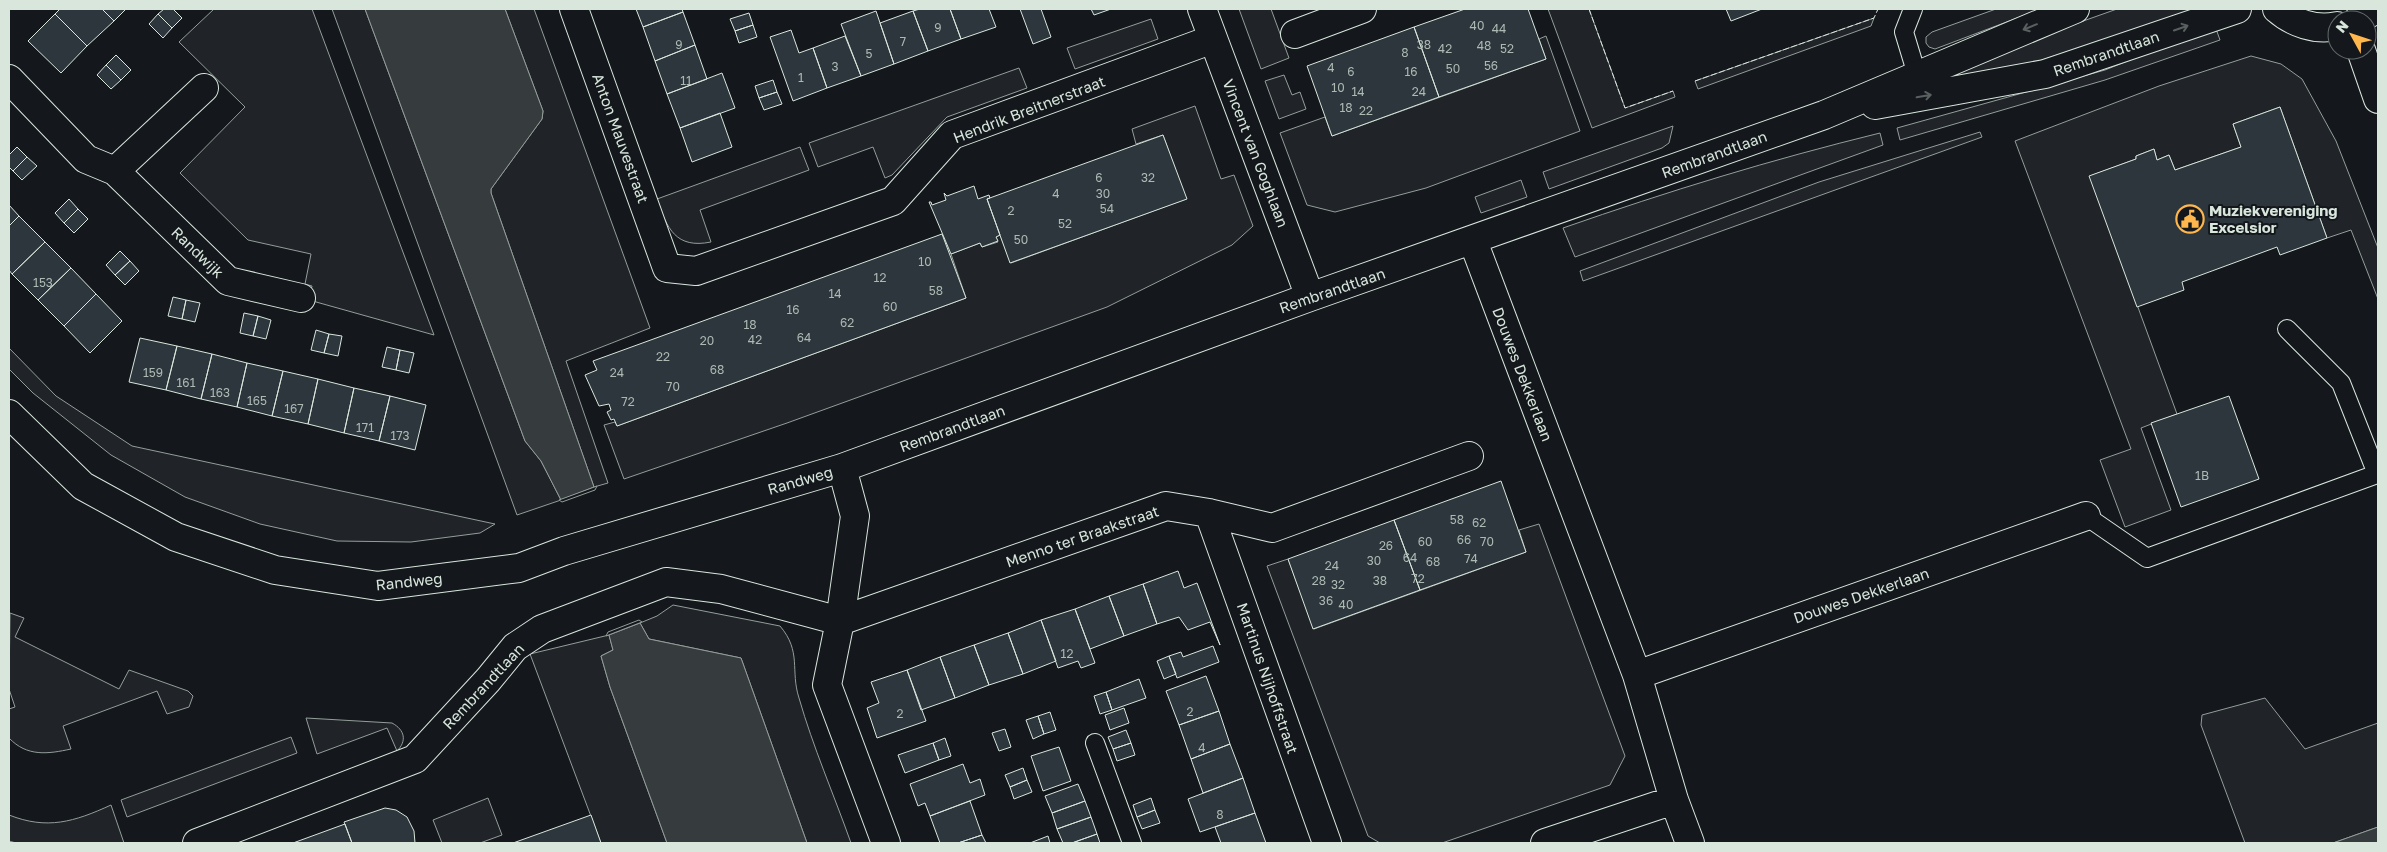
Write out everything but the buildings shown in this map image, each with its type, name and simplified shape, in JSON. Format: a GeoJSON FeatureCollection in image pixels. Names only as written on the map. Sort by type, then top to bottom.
{"type":"FeatureCollection","features":[{"type":"Feature","properties":{"kind":"street","name":"Anton Mauvestraat"},"geometry":{"type":"LineString","coordinates":[[574,9],[667,268]]}},
{"type":"Feature","properties":{"kind":"street","name":"Vincent van Goghlaan"},"geometry":{"type":"LineString","coordinates":[[1202,9],[1310,297]]}},
{"type":"Feature","properties":{"kind":"street"},"geometry":{"type":"LineString","coordinates":[[1295,34],[1362,9]]}},
{"type":"Feature","properties":{"kind":"street","name":"Rembrandtlaan"},"geometry":{"type":"LineString","coordinates":[[842,468],[1310,297],[1473,241],[1824,114],[2075,9]]}},
{"type":"Feature","properties":{"kind":"street","name":"Rembrandtlaan"},"geometry":{"type":"LineString","coordinates":[[1824,114],[2045,74],[2237,9]]}},
{"type":"Feature","properties":{"kind":"street"},"geometry":{"type":"LineString","coordinates":[[2277,9],[2286,17],[2312,26],[2327,26]]}},
{"type":"Feature","properties":{"kind":"street","name":"Hendrik Breitnerstraat"},"geometry":{"type":"LineString","coordinates":[[667,268],[696,272],[893,201],[952,135],[1213,39]]}},
{"type":"Feature","properties":{"kind":"street"},"geometry":{"type":"LineString","coordinates":[[2364,60],[2378,99]]}},
{"type":"Feature","properties":{"kind":"street","name":"Randwijk"},"geometry":{"type":"LineString","coordinates":[[9,79],[86,159],[115,171],[228,281],[301,298]]}},
{"type":"Feature","properties":{"kind":"street"},"geometry":{"type":"LineString","coordinates":[[115,171],[204,88]]}},
{"type":"Feature","properties":{"kind":"street","name":"Douwes Dekkerlaan"},"geometry":{"type":"LineString","coordinates":[[1473,241],[1637,675],[1674,800],[1690,843]]}},
{"type":"Feature","properties":{"kind":"street","name":"Randweg"},"geometry":{"type":"LineString","coordinates":[[9,414],[82,486],[176,537],[275,570],[378,586],[519,568],[564,551],[842,468]]}},
{"type":"Feature","properties":{"kind":"street","name":"Menno ter Braakstraat"},"geometry":{"type":"LineString","coordinates":[[840,621],[1166,506],[1209,513],[1272,528],[1469,456]]}},
{"type":"Feature","properties":{"kind":"street"},"geometry":{"type":"LineString","coordinates":[[842,468],[855,516],[840,621],[827,685],[886,843]]}},
{"type":"Feature","properties":{"kind":"street","name":"Martinus Nijhoffstraat"},"geometry":{"type":"LineString","coordinates":[[1209,513],[1327,843]]}},
{"type":"Feature","properties":{"kind":"street","name":"Douwes Dekkerlaan"},"geometry":{"type":"LineString","coordinates":[[1637,675],[2086,516]]}},
{"type":"Feature","properties":{"kind":"street","name":"Rembrandtlaan"},"geometry":{"type":"LineString","coordinates":[[197,843],[415,759],[516,647],[542,629],[666,582],[722,589],[840,621]]}},
{"type":"Feature","properties":{"kind":"street"},"geometry":{"type":"LineString","coordinates":[[1545,843],[1674,800]]}},
{"type":"Feature","properties":{"kind":"lane"},"geometry":{"type":"LineString","coordinates":[[1912,9],[1904,32],[1917,75]]}},
{"type":"Feature","properties":{"kind":"lane"},"geometry":{"type":"LineString","coordinates":[[2086,516],[2147,558],[2377,474],[2341,383],[2287,329]]}},
{"type":"Feature","properties":{"kind":"lane"},"geometry":{"type":"LineString","coordinates":[[1094,743],[1132,843]]}},
{"type":"Feature","properties":{"kind":"shaded area"},"geometry":{"type":"Polygon","coordinates":[[[214,9],[312,9],[434,335],[309,300],[312,286],[305,284],[311,254],[248,240],[180,173],[245,107],[179,42],[214,9]]]}},
{"type":"Feature","properties":{"kind":"shaded area"},"geometry":{"type":"Polygon","coordinates":[[[332,9],[365,9],[525,441],[541,461],[561,500],[517,515],[332,9]]]}},
{"type":"Feature","properties":{"kind":"shaded area"},"geometry":{"type":"Polygon","coordinates":[[[365,9],[505,9],[543,111],[542,119],[491,189],[491,193],[594,487],[561,500],[541,461],[525,441],[365,9]]]}},
{"type":"Feature","properties":{"kind":"shaded area"},"geometry":{"type":"Polygon","coordinates":[[[505,9],[534,9],[650,328],[566,361],[608,483],[594,487],[491,193],[491,189],[542,119],[543,111],[505,9]]]}},
{"type":"Feature","properties":{"kind":"shaded area"},"geometry":{"type":"Polygon","coordinates":[[[1239,9],[1271,9],[1289,58],[1261,69],[1239,9]]]}},
{"type":"Feature","properties":{"kind":"shaded area"},"geometry":{"type":"Polygon","coordinates":[[[1548,9],[1589,9],[1625,108],[1673,91],[1675,97],[1592,128],[1548,9]]]}},
{"type":"Feature","properties":{"kind":"shaded area"},"geometry":{"type":"Polygon","coordinates":[[[1996,9],[2041,9],[1935,49],[1929,47],[1926,43],[1926,37],[1932,32],[1996,9]]]}},
{"type":"Feature","properties":{"kind":"shaded area"},"geometry":{"type":"Polygon","coordinates":[[[2117,9],[2201,9],[2042,60],[1944,87],[1940,72],[2117,9]]]}},
{"type":"Feature","properties":{"kind":"shaded area"},"geometry":{"type":"Polygon","coordinates":[[[1874,18],[1871,26],[1698,89],[1695,81],[1874,18]]]}},
{"type":"Feature","properties":{"kind":"shaded area"},"geometry":{"type":"Polygon","coordinates":[[[1151,19],[1158,39],[1075,69],[1067,48],[1151,19]]]}},
{"type":"Feature","properties":{"kind":"shaded area"},"geometry":{"type":"Polygon","coordinates":[[[2215,26],[2220,40],[2105,80],[1900,140],[1897,128],[2105,70],[2215,26]]]}},
{"type":"Feature","properties":{"kind":"shaded area"},"geometry":{"type":"Polygon","coordinates":[[[1546,36],[1580,131],[1426,188],[1335,212],[1307,205],[1280,133],[1325,117],[1332,136],[1546,59],[1539,39],[1546,36]]]}},
{"type":"Feature","properties":{"kind":"shaded area"},"geometry":{"type":"Polygon","coordinates":[[[2251,56],[2281,64],[2302,79],[2336,141],[2378,248],[2378,299],[2351,230],[2327,238],[2280,107],[2233,124],[2241,147],[2175,170],[2169,155],[2157,160],[2154,149],[2136,156],[2136,159],[2090,176],[2177,414],[2141,428],[2171,510],[2125,527],[2100,460],[2131,449],[2015,141],[2159,86],[2251,56]]]}},
{"type":"Feature","properties":{"kind":"shaded area"},"geometry":{"type":"Polygon","coordinates":[[[1019,68],[1027,88],[947,117],[892,175],[885,178],[873,147],[818,167],[809,143],[1019,68]]]}},
{"type":"Feature","properties":{"kind":"shaded area"},"geometry":{"type":"Polygon","coordinates":[[[1284,75],[1292,95],[1300,92],[1306,109],[1279,119],[1265,81],[1284,75]]]}},
{"type":"Feature","properties":{"kind":"shaded area"},"geometry":{"type":"Polygon","coordinates":[[[1195,106],[1221,179],[1234,175],[1253,226],[1232,245],[1107,307],[787,423],[624,479],[604,425],[615,422],[617,426],[966,298],[951,254],[980,243],[982,247],[998,242],[996,237],[1000,235],[1011,263],[1186,199],[1163,135],[1136,144],[1132,129],[1195,106]]]}},
{"type":"Feature","properties":{"kind":"shaded area"},"geometry":{"type":"Polygon","coordinates":[[[1673,126],[1669,143],[1662,148],[1549,189],[1543,172],[1673,126]]]}},
{"type":"Feature","properties":{"kind":"shaded area"},"geometry":{"type":"Polygon","coordinates":[[[1980,132],[1982,137],[1583,281],[1580,271],[1819,182],[1980,132]]]}},
{"type":"Feature","properties":{"kind":"shaded area"},"geometry":{"type":"Polygon","coordinates":[[[1880,133],[1883,145],[1575,257],[1563,228],[1720,177],[1880,133]]]}},
{"type":"Feature","properties":{"kind":"shaded area"},"geometry":{"type":"Polygon","coordinates":[[[800,147],[809,170],[700,210],[711,242],[689,242],[681,239],[669,228],[657,199],[800,147]]]}},
{"type":"Feature","properties":{"kind":"shaded area"},"geometry":{"type":"Polygon","coordinates":[[[1521,180],[1527,197],[1481,213],[1475,197],[1521,180]]]}},
{"type":"Feature","properties":{"kind":"shaded area"},"geometry":{"type":"Polygon","coordinates":[[[9,348],[56,396],[132,446],[495,524],[480,533],[411,542],[337,541],[260,524],[185,497],[111,455],[33,393],[9,369],[9,348]]]}},
{"type":"Feature","properties":{"kind":"shaded area"},"geometry":{"type":"Polygon","coordinates":[[[1539,524],[1625,756],[1610,785],[1442,843],[1380,843],[1368,836],[1267,566],[1288,559],[1314,629],[1526,552],[1519,530],[1539,524]]]}},
{"type":"Feature","properties":{"kind":"shaded area"},"geometry":{"type":"Polygon","coordinates":[[[673,605],[780,626],[787,635],[793,653],[799,698],[817,753],[851,843],[807,843],[741,658],[649,639],[640,623],[657,616],[673,605]]]}},
{"type":"Feature","properties":{"kind":"shaded area"},"geometry":{"type":"Polygon","coordinates":[[[10,613],[24,618],[15,637],[119,689],[129,670],[188,691],[193,696],[189,707],[167,714],[157,691],[63,726],[71,749],[46,753],[23,748],[9,738],[9,709],[15,707],[9,689],[10,613]]]}},
{"type":"Feature","properties":{"kind":"shaded area"},"geometry":{"type":"Polygon","coordinates":[[[640,623],[649,639],[741,658],[807,843],[667,843],[610,687],[601,656],[613,650],[609,635],[640,623]]]}},
{"type":"Feature","properties":{"kind":"shaded area"},"geometry":{"type":"Polygon","coordinates":[[[609,635],[613,650],[601,656],[610,687],[667,843],[601,843],[530,654],[609,635]]]}},
{"type":"Feature","properties":{"kind":"shaded area"},"geometry":{"type":"Polygon","coordinates":[[[2265,698],[2305,749],[2378,723],[2378,827],[2333,843],[2245,843],[2201,725],[2202,715],[2265,698]]]}},
{"type":"Feature","properties":{"kind":"shaded area"},"geometry":{"type":"Polygon","coordinates":[[[306,718],[392,723],[402,732],[403,740],[397,751],[387,728],[317,754],[306,718]]]}},
{"type":"Feature","properties":{"kind":"shaded area"},"geometry":{"type":"Polygon","coordinates":[[[291,737],[297,753],[127,817],[121,800],[291,737]]]}},
{"type":"Feature","properties":{"kind":"shaded area"},"geometry":{"type":"Polygon","coordinates":[[[488,798],[502,835],[480,843],[442,843],[433,820],[488,798]]]}},
{"type":"Feature","properties":{"kind":"shaded area"},"geometry":{"type":"Polygon","coordinates":[[[111,805],[124,843],[16,843],[9,841],[9,815],[36,822],[60,822],[85,816],[111,805]]]}},
{"type":"Feature","properties":{"kind":"shaded area"},"geometry":{"type":"Polygon","coordinates":[[[2378,827],[2378,843],[2333,843],[2378,827]]]}},
{"type":"Feature","properties":{"kind":"pier"},"geometry":{"type":"Polygon","coordinates":[[[597,486],[595,490],[562,502],[559,500],[597,486]]]}},
{"type":"Feature","properties":{"kind":"pier"},"geometry":{"type":"Polygon","coordinates":[[[639,620],[642,622],[606,636],[608,632],[639,620]]]}},
{"type":"Feature","properties":{"kind":"fence"},"geometry":{"type":"LineString","coordinates":[[1589,9],[1625,108],[1673,91]]}},
{"type":"Feature","properties":{"kind":"fence"},"geometry":{"type":"LineString","coordinates":[[1695,81],[1874,18],[1878,9]]}},
{"type":"Feature","properties":{"kind":"place","name":"Muziekvereniging Excelsior"},"geometry":{"type":"Point","coordinates":[2190,219]}}]}
